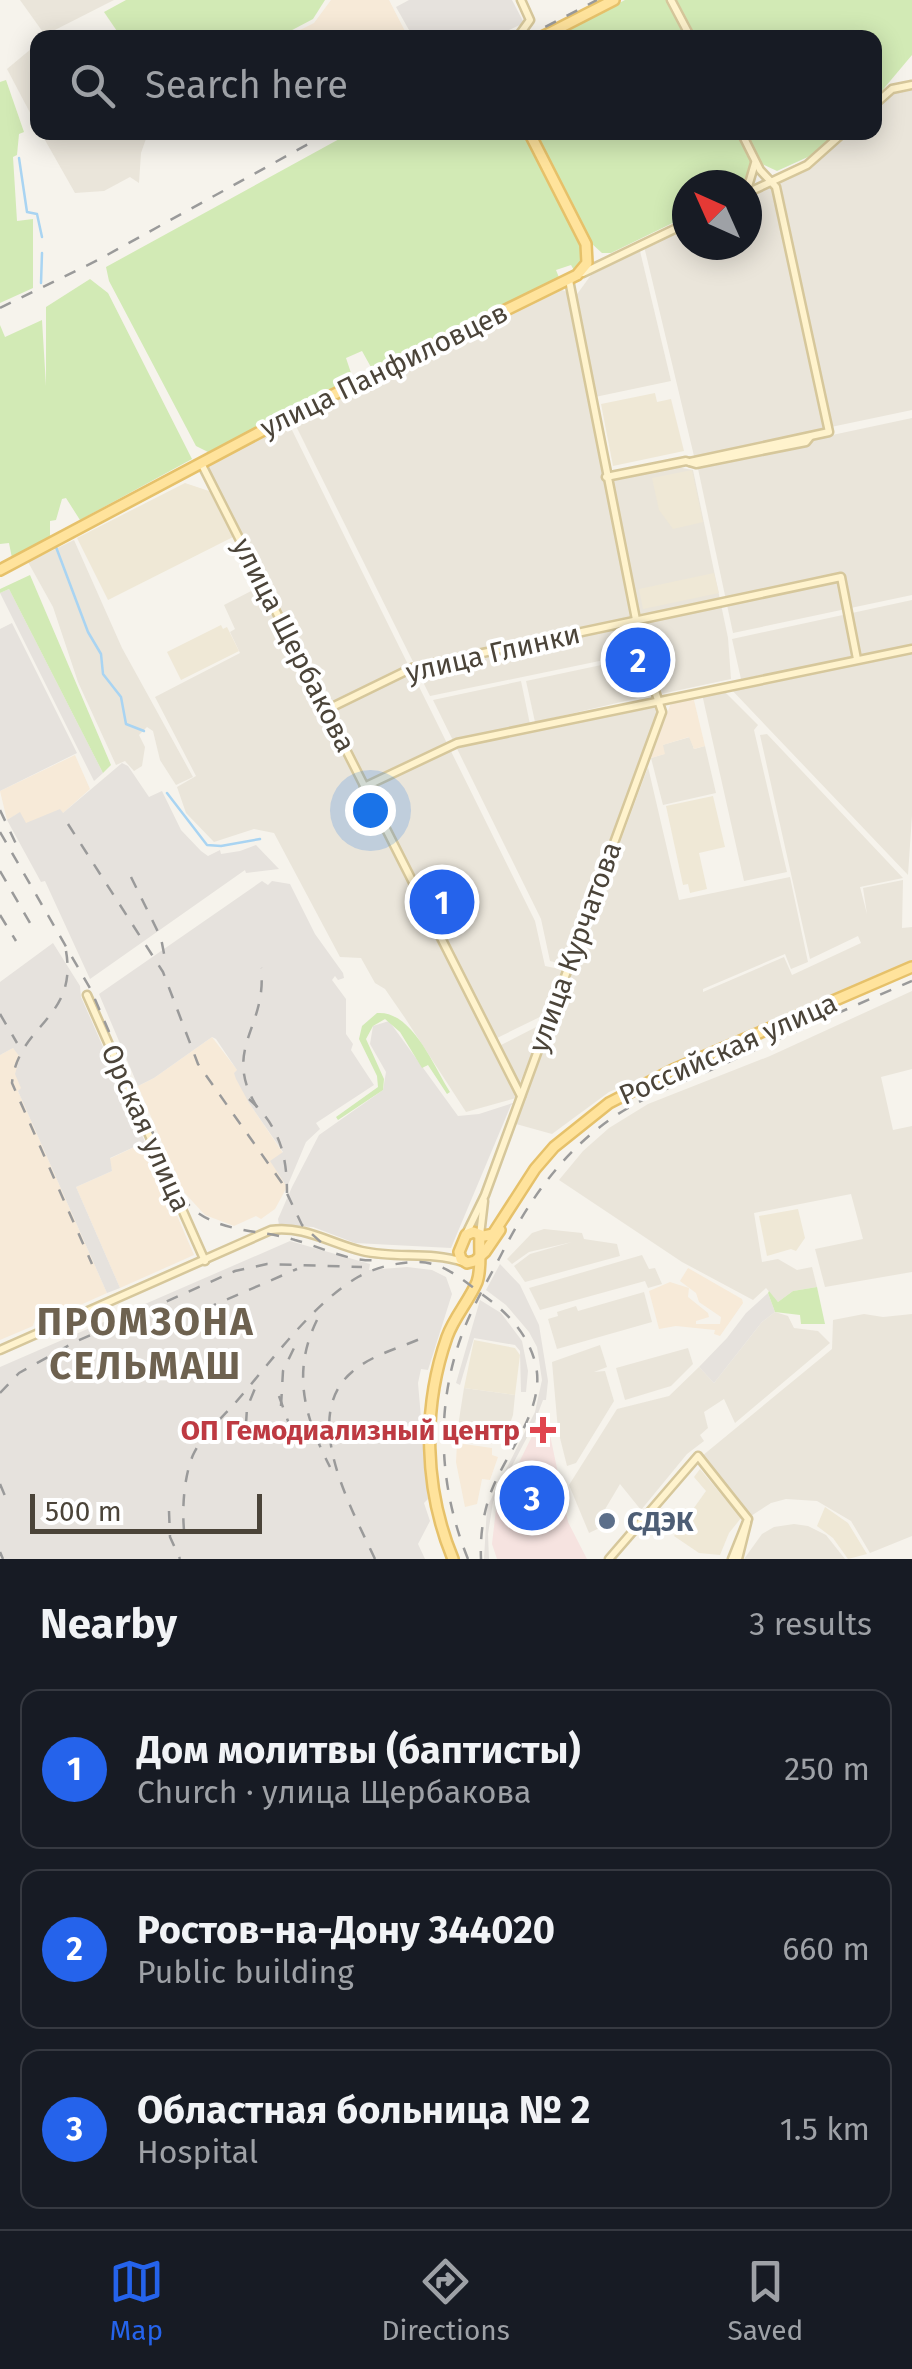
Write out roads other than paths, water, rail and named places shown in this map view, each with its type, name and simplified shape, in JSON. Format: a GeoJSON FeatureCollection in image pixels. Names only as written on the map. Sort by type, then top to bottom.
{"type":"FeatureCollection","features":[{"type":"Feature","properties":{"kind":"main road"},"geometry":{"type":"LineString","coordinates":[[556,30],[614,0]]}},
{"type":"Feature","properties":{"kind":"main road"},"geometry":{"type":"LineString","coordinates":[[533,140],[586,244],[587,263],[573,278]]}},
{"type":"Feature","properties":{"kind":"main road","name":"улица Панфиловцев"},"geometry":{"type":"LineString","coordinates":[[0,570],[288,417],[573,278]]}},
{"type":"Feature","properties":{"kind":"main road","name":"Российская улица"},"geometry":{"type":"LineString","coordinates":[[500,1230],[534,1176],[556,1150],[610,1105],[912,968]]}},
{"type":"Feature","properties":{"kind":"main road","name":"Российская улица"},"geometry":{"type":"LineString","coordinates":[[480,1235],[496,1231],[554,1148],[609,1102],[672,1070],[912,968]]}},
{"type":"Feature","properties":{"kind":"main road"},"geometry":{"type":"LineString","coordinates":[[466,1262],[479,1257],[500,1230]]}},
{"type":"Feature","properties":{"kind":"main road"},"geometry":{"type":"LineString","coordinates":[[452,1559],[432,1502],[426,1410],[445,1335],[500,1230]]}},
{"type":"Feature","properties":{"kind":"main road"},"geometry":{"type":"LineString","coordinates":[[470,1290],[472,1274],[459,1256],[466,1235],[474,1232],[480,1235],[480,1270]]}},
{"type":"Feature","properties":{"kind":"street"},"geometry":{"type":"LineString","coordinates":[[521,0],[530,20],[523,30]]}},
{"type":"Feature","properties":{"kind":"street"},"geometry":{"type":"LineString","coordinates":[[671,0],[687,30]]}},
{"type":"Feature","properties":{"kind":"street"},"geometry":{"type":"LineString","coordinates":[[882,97],[892,88],[912,85]]}},
{"type":"Feature","properties":{"kind":"street"},"geometry":{"type":"LineString","coordinates":[[606,478],[806,442],[829,432],[772,181],[763,174],[745,140]]}},
{"type":"Feature","properties":{"kind":"street"},"geometry":{"type":"LineString","coordinates":[[762,185],[813,160],[835,140]]}},
{"type":"Feature","properties":{"kind":"street"},"geometry":{"type":"LineString","coordinates":[[754,170],[755,158]]}},
{"type":"Feature","properties":{"kind":"street","name":"улица Панфиловцев"},"geometry":{"type":"LineString","coordinates":[[573,278],[672,230]]}},
{"type":"Feature","properties":{"kind":"street"},"geometry":{"type":"LineString","coordinates":[[573,278],[606,478],[648,676],[660,700]]}},
{"type":"Feature","properties":{"kind":"street","name":"улица Щербакова"},"geometry":{"type":"LineString","coordinates":[[201,463],[520,1096]]}},
{"type":"Feature","properties":{"kind":"street","name":"улица Глинки"},"geometry":{"type":"LineString","coordinates":[[326,710],[412,668],[841,578],[857,660]]}},
{"type":"Feature","properties":{"kind":"street"},"geometry":{"type":"LineString","coordinates":[[364,787],[450,745],[912,649]]}},
{"type":"Feature","properties":{"kind":"street","name":"улица Курчатова"},"geometry":{"type":"LineString","coordinates":[[466,1235],[645,760],[662,712],[660,700]]}},
{"type":"Feature","properties":{"kind":"street","name":"Орская улица"},"geometry":{"type":"LineString","coordinates":[[87,996],[205,1261]]}},
{"type":"Feature","properties":{"kind":"street","name":"улица Курчатова"},"geometry":{"type":"LineString","coordinates":[[480,1235],[484,1195]]}},
{"type":"Feature","properties":{"kind":"street"},"geometry":{"type":"LineString","coordinates":[[0,1350],[278,1229],[304,1232],[383,1255],[432,1254],[466,1262]]}},
{"type":"Feature","properties":{"kind":"street"},"geometry":{"type":"LineString","coordinates":[[448,1256],[460,1248]]}},
{"type":"Feature","properties":{"kind":"street"},"geometry":{"type":"LineString","coordinates":[[608,1559],[698,1456],[748,1520],[735,1559]]}},
{"type":"Feature","properties":{"kind":"waterway"},"geometry":{"type":"LineString","coordinates":[[19,158],[27,212],[37,214],[42,237]]}},
{"type":"Feature","properties":{"kind":"waterway"},"geometry":{"type":"LineString","coordinates":[[41,283],[42,253]]}},
{"type":"Feature","properties":{"kind":"waterway"},"geometry":{"type":"LineString","coordinates":[[56,547],[88,632],[101,654],[103,674],[121,697],[126,724],[144,731]]}},
{"type":"Feature","properties":{"kind":"waterway"},"geometry":{"type":"LineString","coordinates":[[167,793],[207,845],[260,839]]}},
{"type":"Feature","properties":{"kind":"railway"},"geometry":{"type":"LineString","coordinates":[[539,30],[597,0]]}},
{"type":"Feature","properties":{"kind":"railway"},"geometry":{"type":"LineString","coordinates":[[0,308],[98,260],[316,140]]}},
{"type":"Feature","properties":{"kind":"railway"},"geometry":{"type":"LineString","coordinates":[[0,810],[16,844]]}},
{"type":"Feature","properties":{"kind":"railway"},"geometry":{"type":"LineString","coordinates":[[68,824],[163,972],[198,1064],[282,1183],[302,1225],[323,1244]]}},
{"type":"Feature","properties":{"kind":"railway"},"geometry":{"type":"LineString","coordinates":[[0,832],[91,990],[174,1182],[187,1203],[221,1224],[283,1237],[347,1257],[378,1260]]}},
{"type":"Feature","properties":{"kind":"railway"},"geometry":{"type":"LineString","coordinates":[[0,871],[34,930]]}},
{"type":"Feature","properties":{"kind":"railway"},"geometry":{"type":"LineString","coordinates":[[131,877],[161,938],[166,964]]}},
{"type":"Feature","properties":{"kind":"railway"},"geometry":{"type":"LineString","coordinates":[[0,915],[16,941]]}},
{"type":"Feature","properties":{"kind":"railway"},"geometry":{"type":"LineString","coordinates":[[66,951],[63,992],[25,1047],[12,1083],[92,1264]]}},
{"type":"Feature","properties":{"kind":"railway"},"geometry":{"type":"LineString","coordinates":[[257,1107],[243,1069],[258,1007],[261,968]]}},
{"type":"Feature","properties":{"kind":"railway"},"geometry":{"type":"LineString","coordinates":[[468,1559],[446,1477],[447,1392],[465,1327],[523,1215],[549,1178],[596,1130],[640,1102],[912,981]]}},
{"type":"Feature","properties":{"kind":"railway"},"geometry":{"type":"LineString","coordinates":[[0,1014],[17,1043]]}},
{"type":"Feature","properties":{"kind":"railway"},"geometry":{"type":"LineString","coordinates":[[249,1099],[268,1120],[279,1142],[287,1193]]}},
{"type":"Feature","properties":{"kind":"railway"},"geometry":{"type":"LineString","coordinates":[[184,1530],[190,1464],[207,1434],[293,1335],[341,1288],[372,1271],[416,1262],[452,1272],[501,1309],[523,1335],[536,1366],[535,1399],[530,1415],[488,1500],[481,1559]]}},
{"type":"Feature","properties":{"kind":"railway"},"geometry":{"type":"LineString","coordinates":[[0,1393],[19,1373],[75,1342],[235,1271],[267,1264],[362,1267]]}},
{"type":"Feature","properties":{"kind":"railway"},"geometry":{"type":"LineString","coordinates":[[205,1309],[297,1269]]}},
{"type":"Feature","properties":{"kind":"railway"},"geometry":{"type":"LineString","coordinates":[[317,1320],[305,1358],[304,1395],[330,1467]]}},
{"type":"Feature","properties":{"kind":"railway"},"geometry":{"type":"LineString","coordinates":[[375,1559],[335,1464],[330,1413],[337,1391],[352,1372],[377,1356],[422,1338]]}},
{"type":"Feature","properties":{"kind":"railway"},"geometry":{"type":"LineString","coordinates":[[281,1406],[283,1371],[295,1346]]}},
{"type":"Feature","properties":{"kind":"railway"},"geometry":{"type":"LineString","coordinates":[[246,1424],[247,1408],[256,1386]]}},
{"type":"Feature","properties":{"kind":"railway"},"geometry":{"type":"LineString","coordinates":[[279,1396],[294,1438]]}},
{"type":"Feature","properties":{"kind":"railway"},"geometry":{"type":"LineString","coordinates":[[0,1484],[5,1496]]}},
{"type":"Feature","properties":{"kind":"railway"},"geometry":{"type":"LineString","coordinates":[[169,1511],[170,1537],[180,1559]]}},
{"type":"Feature","properties":{"kind":"railway"},"geometry":{"type":"LineString","coordinates":[[0,1552],[3,1559]]}},
{"type":"Feature","properties":{"kind":"place","name":"Ростов-на-Дону 344020"},"geometry":{"type":"Point","coordinates":[638,660]}},
{"type":"Feature","properties":{"kind":"place","name":"Дом молитвы (баптисты)"},"geometry":{"type":"Point","coordinates":[442,902]}},
{"type":"Feature","properties":{"kind":"place","name":"ОП Гемодиализный центр"},"geometry":{"type":"Point","coordinates":[543,1430]}},
{"type":"Feature","properties":{"kind":"place","name":"Областная больница № 2"},"geometry":{"type":"Point","coordinates":[532,1498]}},
{"type":"Feature","properties":{"kind":"place","name":"СДЭК"},"geometry":{"type":"Point","coordinates":[607,1521]}},
{"type":"Feature","properties":{"kind":"district","name":"ПРОМЗОНА СЕЛЬМАШ"},"geometry":{"type":"Point","coordinates":[146,1344]}}]}
